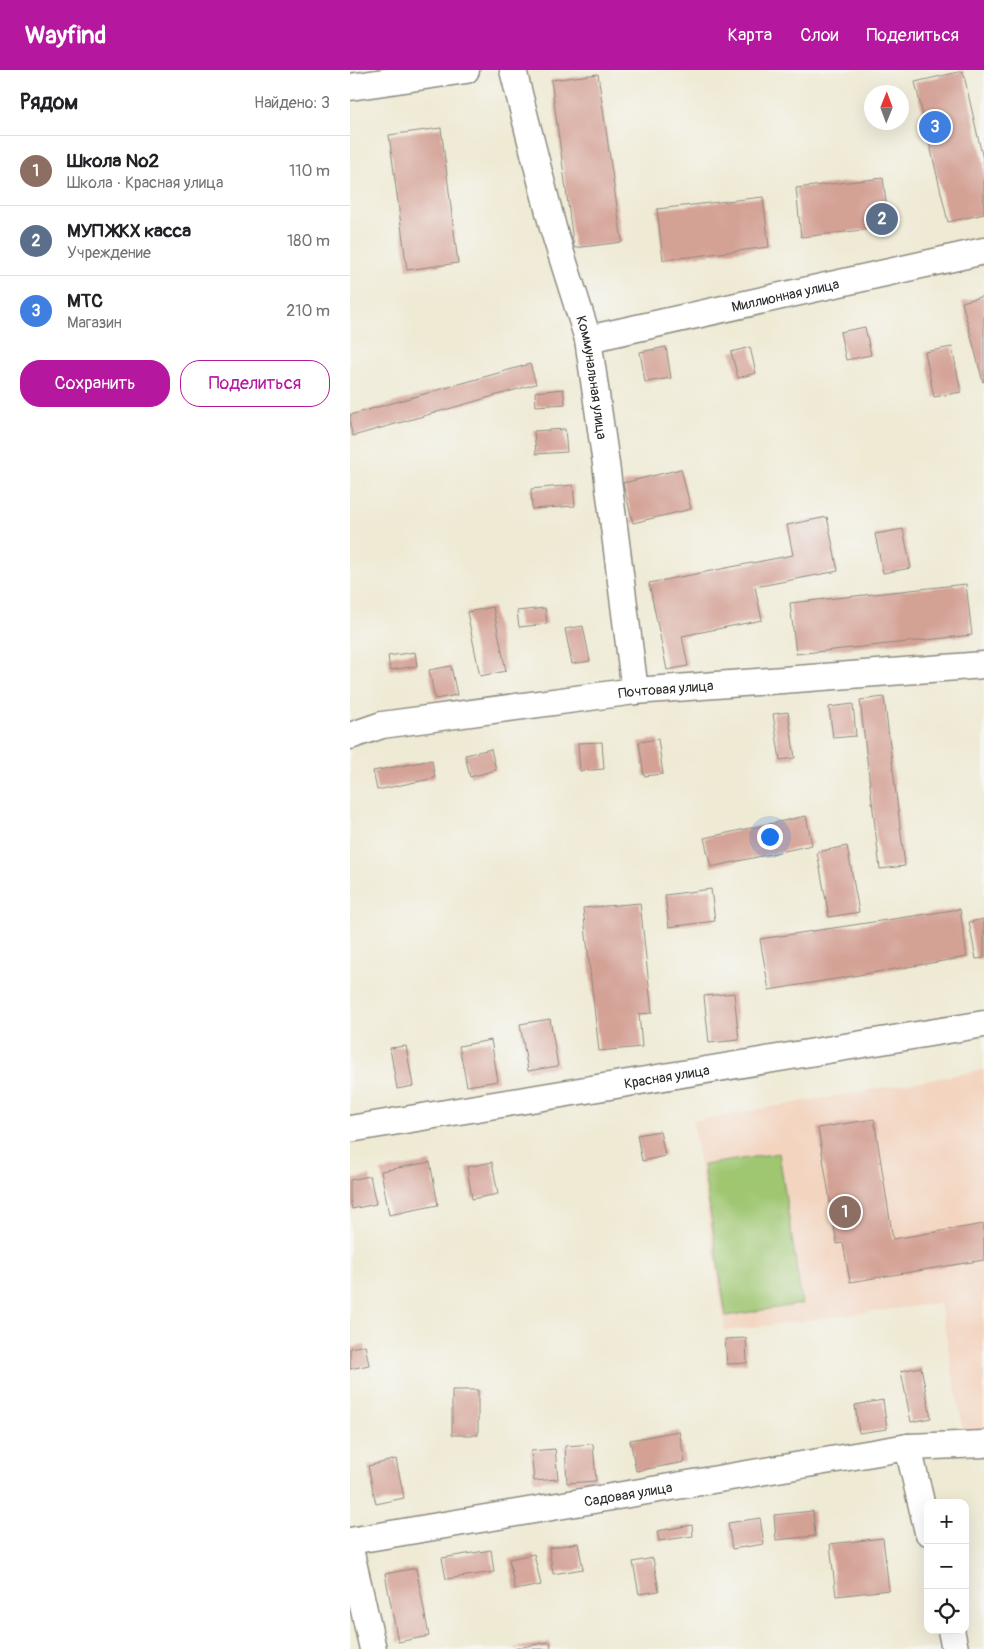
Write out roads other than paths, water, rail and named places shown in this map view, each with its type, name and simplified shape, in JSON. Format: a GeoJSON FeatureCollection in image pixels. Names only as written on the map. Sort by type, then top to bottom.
{"type":"FeatureCollection","features":[{"type":"Feature","properties":{"kind":"street"},"geometry":{"type":"LineString","coordinates":[[350,87],[466,70]]}},
{"type":"Feature","properties":{"kind":"street","name":"Коммунальная улица"},"geometry":{"type":"LineString","coordinates":[[513,70],[553,228],[588,339],[635,691]]}},
{"type":"Feature","properties":{"kind":"street","name":"Миллионная улица"},"geometry":{"type":"LineString","coordinates":[[588,339],[984,251]]}},
{"type":"Feature","properties":{"kind":"street","name":"Почтовая улица"},"geometry":{"type":"LineString","coordinates":[[350,736],[382,725],[635,691],[984,666]]}},
{"type":"Feature","properties":{"kind":"street","name":"Красная улица"},"geometry":{"type":"LineString","coordinates":[[350,1128],[984,1024]]}},
{"type":"Feature","properties":{"kind":"street","name":"Садовая улица"},"geometry":{"type":"LineString","coordinates":[[350,1541],[908,1447],[984,1444]]}},
{"type":"Feature","properties":{"kind":"street"},"geometry":{"type":"LineString","coordinates":[[908,1447],[924,1515]]}},
{"type":"Feature","properties":{"kind":"street"},"geometry":{"type":"LineString","coordinates":[[350,1549],[373,1649]]}},
{"type":"Feature","properties":{"kind":"street"},"geometry":{"type":"LineString","coordinates":[[951,1634],[955,1649]]}},
{"type":"Feature","properties":{"kind":"place","name":"МТС"},"geometry":{"type":"Point","coordinates":[935,127]}},
{"type":"Feature","properties":{"kind":"place","name":"МУП ЖКХ касса"},"geometry":{"type":"Point","coordinates":[882,219]}},
{"type":"Feature","properties":{"kind":"place","name":"Школа №2"},"geometry":{"type":"Point","coordinates":[845,1212]}}]}
